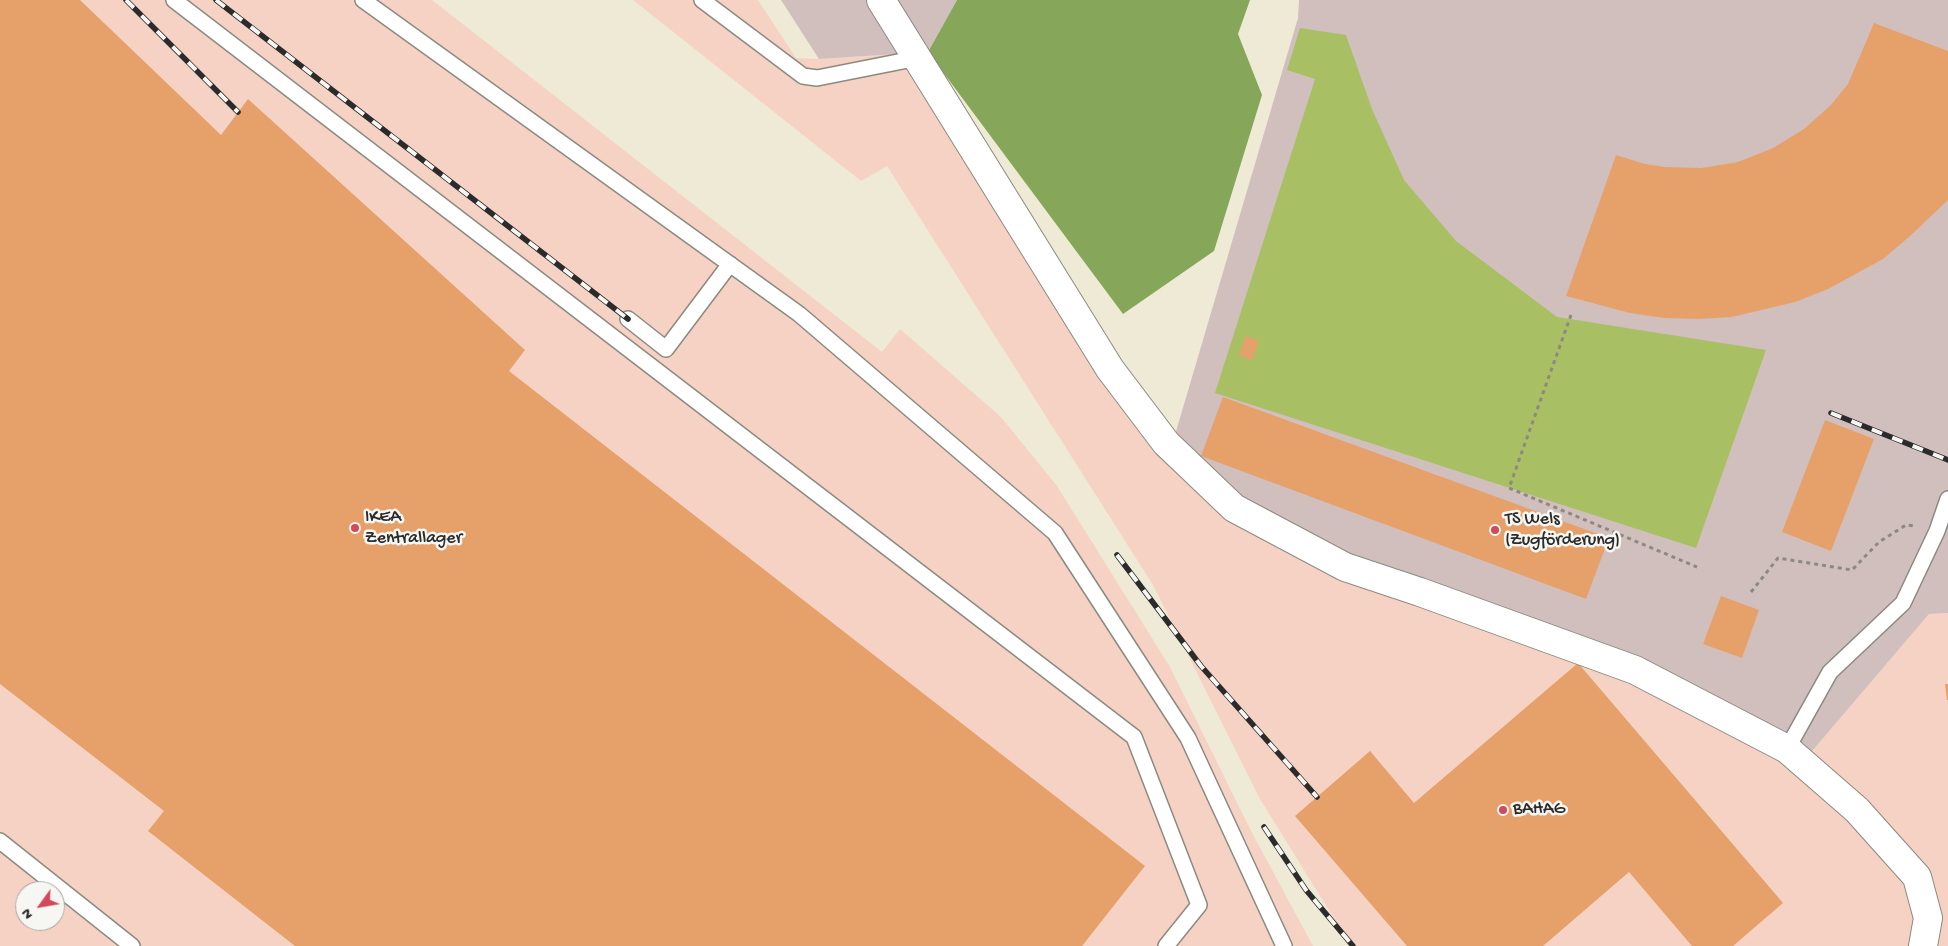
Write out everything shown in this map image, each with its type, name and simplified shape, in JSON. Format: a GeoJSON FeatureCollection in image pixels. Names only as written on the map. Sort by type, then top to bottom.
{"type":"FeatureCollection","features":[{"type":"Feature","properties":{"kind":"street"},"geometry":{"type":"LineString","coordinates":[[881,0],[1110,369],[1166,443],[1234,508],[1344,567],[1420,592],[1635,670],[1788,749],[1857,810],[1917,877],[1928,918],[1923,946]]}},
{"type":"Feature","properties":{"kind":"lane"},"geometry":{"type":"LineString","coordinates":[[174,0],[1134,737],[1199,905],[1166,946]]}},
{"type":"Feature","properties":{"kind":"lane"},"geometry":{"type":"LineString","coordinates":[[363,0],[799,314],[1055,533],[1188,738],[1284,946]]}},
{"type":"Feature","properties":{"kind":"lane"},"geometry":{"type":"LineString","coordinates":[[702,0],[803,76],[817,78],[918,58]]}},
{"type":"Feature","properties":{"kind":"lane"},"geometry":{"type":"LineString","coordinates":[[628,319],[666,349],[730,264]]}},
{"type":"Feature","properties":{"kind":"lane"},"geometry":{"type":"LineString","coordinates":[[1788,749],[1830,672],[1903,604],[1937,531],[1948,499]]}},
{"type":"Feature","properties":{"kind":"lane"},"geometry":{"type":"LineString","coordinates":[[0,841],[132,946]]}},
{"type":"Feature","properties":{"kind":"path"},"geometry":{"type":"LineString","coordinates":[[1571,315],[1508,488],[1698,567]]}},
{"type":"Feature","properties":{"kind":"path"},"geometry":{"type":"LineString","coordinates":[[1751,592],[1778,558],[1852,570],[1879,542],[1906,525],[1937,531]]}},
{"type":"Feature","properties":{"kind":"shaded area","name":"IKEA Zentrallager"},"geometry":{"type":"Polygon","coordinates":[[[0,0],[432,0],[882,352],[900,329],[1001,417],[1057,486],[1170,667],[1250,829],[1313,946],[0,946],[0,0]]]}},
{"type":"Feature","properties":{"kind":"shaded area"},"geometry":{"type":"Polygon","coordinates":[[[633,0],[758,0],[796,58],[819,59],[928,52],[1166,443],[1157,455],[1665,694],[1796,770],[1929,614],[1948,613],[1948,946],[1351,946],[1260,799],[1153,585],[887,166],[861,181],[633,0]]]}},
{"type":"Feature","properties":{"kind":"shaded area"},"geometry":{"type":"Polygon","coordinates":[[[781,0],[957,0],[928,52],[819,59],[781,0]]]}},
{"type":"Feature","properties":{"kind":"shaded area"},"geometry":{"type":"Polygon","coordinates":[[[1299,0],[1948,0],[1948,613],[1929,614],[1796,770],[1665,694],[1375,591],[1224,517],[1156,455],[1172,445],[1298,18],[1299,0]]]}},
{"type":"Feature","properties":{"kind":"green space"},"geometry":{"type":"Polygon","coordinates":[[[957,0],[1250,0],[1238,34],[1262,95],[1214,251],[1123,314],[928,52],[957,0]]]}},
{"type":"Feature","properties":{"kind":"green space"},"geometry":{"type":"Polygon","coordinates":[[[1300,28],[1346,35],[1372,109],[1404,180],[1456,241],[1557,317],[1766,350],[1696,548],[1215,393],[1315,79],[1287,70],[1300,28]]]}},
{"type":"Feature","properties":{"kind":"building","name":"IKEA Zentrallager"},"geometry":{"type":"Polygon","coordinates":[[[0,0],[80,0],[221,135],[248,99],[525,350],[509,371],[1145,866],[1082,946],[295,946],[148,831],[164,811],[0,684],[0,0]]]}},
{"type":"Feature","properties":{"kind":"building"},"geometry":{"type":"Polygon","coordinates":[[[1874,23],[1948,51],[1948,200],[1910,236],[1883,259],[1828,289],[1795,302],[1732,317],[1664,318],[1630,313],[1566,296],[1616,155],[1645,164],[1665,167],[1701,168],[1738,162],[1773,148],[1804,129],[1831,105],[1848,84],[1874,23]]]}},
{"type":"Feature","properties":{"kind":"building"},"geometry":{"type":"Polygon","coordinates":[[[1246,336],[1259,341],[1252,360],[1239,355],[1246,336]]]}},
{"type":"Feature","properties":{"kind":"building"},"geometry":{"type":"Polygon","coordinates":[[[1223,397],[1609,538],[1586,599],[1201,456],[1223,397]]]}},
{"type":"Feature","properties":{"kind":"building"},"geometry":{"type":"Polygon","coordinates":[[[1825,420],[1874,439],[1831,551],[1782,532],[1825,420]]]}},
{"type":"Feature","properties":{"kind":"building"},"geometry":{"type":"Polygon","coordinates":[[[1721,596],[1759,610],[1742,658],[1703,644],[1721,596]]]}},
{"type":"Feature","properties":{"kind":"building","name":"BAHAG"},"geometry":{"type":"Polygon","coordinates":[[[1578,663],[1783,903],[1733,946],[1692,946],[1629,872],[1543,946],[1407,946],[1295,816],[1370,751],[1414,803],[1578,663]]]}},
{"type":"Feature","properties":{"kind":"building"},"geometry":{"type":"Polygon","coordinates":[[[1945,684],[1948,684],[1948,700],[1947,700],[1945,684]]]}},
{"type":"Feature","properties":{"kind":"railway"},"geometry":{"type":"LineString","coordinates":[[126,0],[238,112]]}},
{"type":"Feature","properties":{"kind":"railway"},"geometry":{"type":"LineString","coordinates":[[216,0],[628,319]]}},
{"type":"Feature","properties":{"kind":"railway"},"geometry":{"type":"LineString","coordinates":[[1831,413],[1948,460]]}},
{"type":"Feature","properties":{"kind":"railway"},"geometry":{"type":"LineString","coordinates":[[1117,555],[1201,666],[1317,797]]}},
{"type":"Feature","properties":{"kind":"railway"},"geometry":{"type":"LineString","coordinates":[[1264,827],[1306,890],[1353,946]]}},
{"type":"Feature","properties":{"kind":"place","name":"IKEA Zentrallager"},"geometry":{"type":"Point","coordinates":[355,528]}},
{"type":"Feature","properties":{"kind":"place","name":"TS Wels (Zugförderung)"},"geometry":{"type":"Point","coordinates":[1495,530]}},
{"type":"Feature","properties":{"kind":"place","name":"BAHAG"},"geometry":{"type":"Point","coordinates":[1503,810]}}]}
